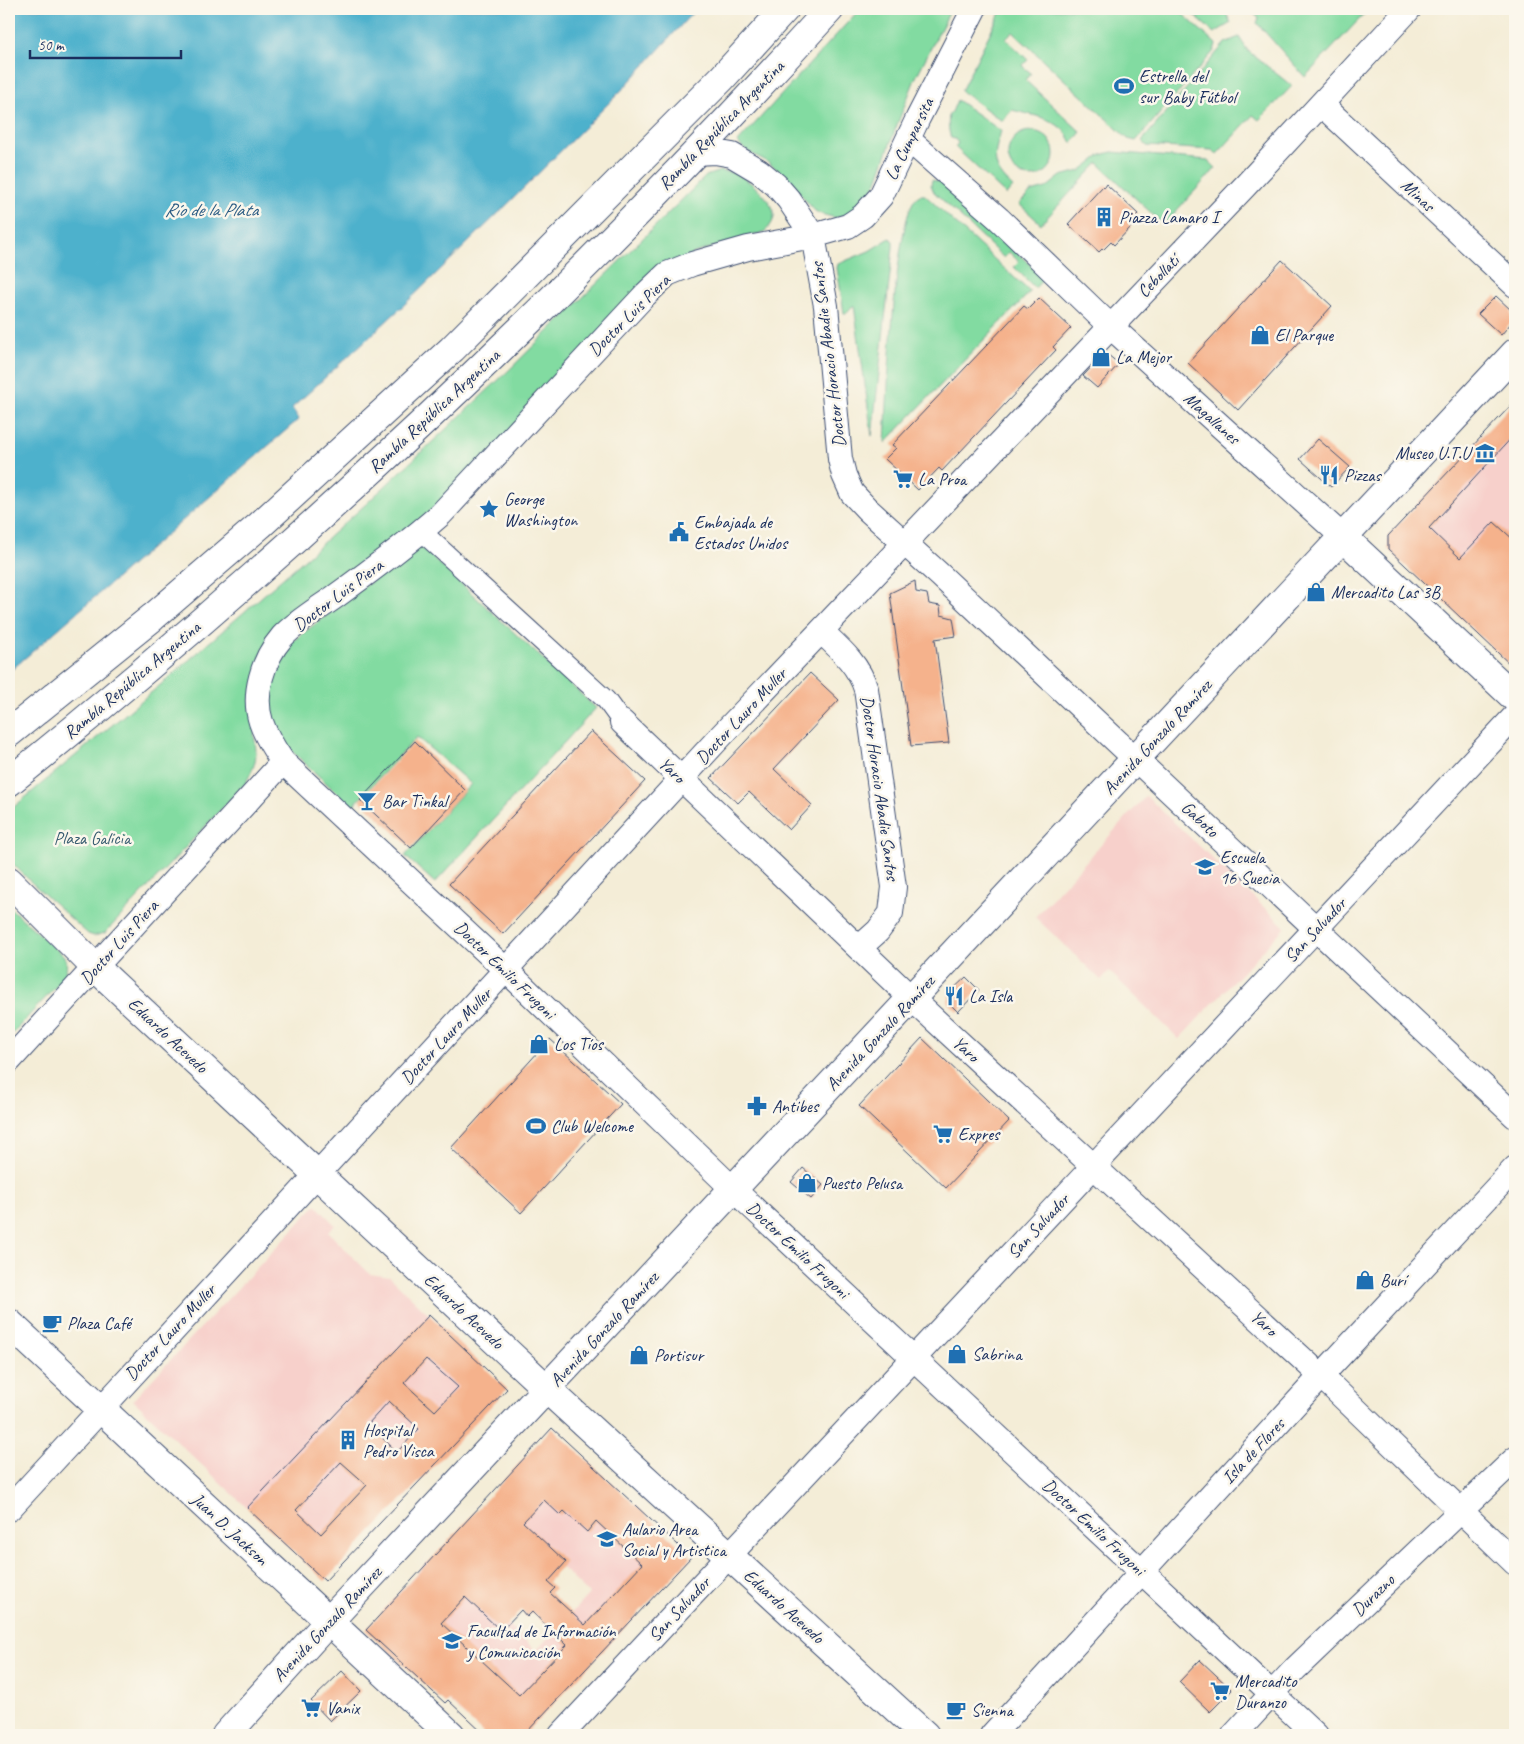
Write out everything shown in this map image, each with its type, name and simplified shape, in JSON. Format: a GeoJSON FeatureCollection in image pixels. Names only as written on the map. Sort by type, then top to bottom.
{"type":"FeatureCollection","features":[{"type":"Feature","properties":{"kind":"street","name":"Rambla República Argentina"},"geometry":{"type":"LineString","coordinates":[[9,733],[153,617],[260,525],[452,349],[722,78],[785,9]]}},
{"type":"Feature","properties":{"kind":"street","name":"Rambla República Argentina"},"geometry":{"type":"LineString","coordinates":[[9,782],[176,644],[355,485],[485,364],[583,268],[745,102],[830,9]]}},
{"type":"Feature","properties":{"kind":"street","name":"La Cumparsita"},"geometry":{"type":"LineString","coordinates":[[813,236],[848,226],[863,216],[881,196],[918,118],[974,9]]}},
{"type":"Feature","properties":{"kind":"street","name":"Cebollatí"},"geometry":{"type":"LineString","coordinates":[[906,544],[1409,9]]}},
{"type":"Feature","properties":{"kind":"street","name":"Minas"},"geometry":{"type":"LineString","coordinates":[[1321,104],[1515,285]]}},
{"type":"Feature","properties":{"kind":"street","name":"Magallanes"},"geometry":{"type":"LineString","coordinates":[[909,140],[999,219],[1110,326],[1343,537],[1515,698]]}},
{"type":"Feature","properties":{"kind":"street","name":"Doctor Horacio Abadie Santos"},"geometry":{"type":"LineString","coordinates":[[695,153],[715,152],[732,155],[759,171],[776,185],[789,200],[813,236],[826,306],[840,459],[844,475],[852,493],[906,544]]}},
{"type":"Feature","properties":{"kind":"street","name":"Doctor Luis Piera"},"geometry":{"type":"LineString","coordinates":[[9,1061],[283,762],[269,740],[260,720],[257,699],[262,674],[271,651],[283,636],[308,615],[421,532],[447,508],[645,294],[668,274],[692,264],[748,248],[813,236]]}},
{"type":"Feature","properties":{"kind":"street","name":"Avenida Gonzalo Ramírez"},"geometry":{"type":"LineString","coordinates":[[226,1735],[329,1621],[1515,353]]}},
{"type":"Feature","properties":{"kind":"street","name":"Yaro"},"geometry":{"type":"LineString","coordinates":[[421,532],[606,700],[622,722],[681,780],[912,999],[1321,1376],[1515,1563]]}},
{"type":"Feature","properties":{"kind":"street","name":"Doctor Lauro Muller"},"geometry":{"type":"LineString","coordinates":[[9,1509],[317,1173],[507,971],[681,780],[906,544]]}},
{"type":"Feature","properties":{"kind":"street","name":"Gaboto"},"geometry":{"type":"LineString","coordinates":[[906,544],[1515,1116]]}},
{"type":"Feature","properties":{"kind":"street","name":"Doctor Horacio Abadie Santos"},"geometry":{"type":"LineString","coordinates":[[821,631],[854,663],[866,689],[894,887],[891,912],[878,931],[859,948]]}},
{"type":"Feature","properties":{"kind":"street","name":"San Salvador"},"geometry":{"type":"LineString","coordinates":[[561,1735],[1515,716]]}},
{"type":"Feature","properties":{"kind":"street","name":"Doctor Emilio Frugoni"},"geometry":{"type":"LineString","coordinates":[[283,762],[507,971],[734,1190],[1316,1735]]}},
{"type":"Feature","properties":{"kind":"street","name":"Eduardo Acevedo"},"geometry":{"type":"LineString","coordinates":[[9,881],[95,967],[547,1389],[925,1735]]}},
{"type":"Feature","properties":{"kind":"street","name":"Isla de Flores"},"geometry":{"type":"LineString","coordinates":[[992,1735],[1321,1376],[1515,1168]]}},
{"type":"Feature","properties":{"kind":"street","name":"Juan D. Jackson"},"geometry":{"type":"LineString","coordinates":[[9,1323],[451,1735]]}},
{"type":"Feature","properties":{"kind":"street","name":"Durazno"},"geometry":{"type":"LineString","coordinates":[[1234,1735],[1272,1693],[1515,1459]]}},
{"type":"Feature","properties":{"kind":"shaded area"},"geometry":{"type":"Polygon","coordinates":[[[1515,401],[1515,669],[1388,549],[1388,536],[1515,401]]]}},
{"type":"Feature","properties":{"kind":"shaded area"},"geometry":{"type":"Polygon","coordinates":[[[1146,796],[1285,927],[1179,1039],[1109,971],[1101,980],[1035,917],[1146,796]]]}},
{"type":"Feature","properties":{"kind":"shaded area"},"geometry":{"type":"Polygon","coordinates":[[[316,1205],[335,1225],[328,1232],[370,1274],[390,1277],[507,1389],[325,1581],[133,1400],[316,1205]]]}},
{"type":"Feature","properties":{"kind":"shaded area"},"geometry":{"type":"Polygon","coordinates":[[[552,1428],[691,1557],[524,1735],[485,1735],[448,1701],[445,1703],[366,1630],[427,1562],[501,1630],[508,1624],[536,1651],[589,1594],[561,1567],[566,1562],[492,1493],[552,1428]]]}},
{"type":"Feature","properties":{"kind":"green space"},"geometry":{"type":"Polygon","coordinates":[[[860,9],[951,9],[915,79],[876,184],[857,211],[836,218],[815,211],[780,172],[766,161],[747,151],[738,142],[860,9]]]}},
{"type":"Feature","properties":{"kind":"green space"},"geometry":{"type":"Polygon","coordinates":[[[1002,9],[1177,9],[1216,44],[1214,51],[1136,141],[1128,139],[1013,32],[1006,39],[1028,60],[1022,66],[1031,73],[1025,80],[1081,132],[1072,143],[1061,128],[1046,119],[1012,110],[1002,121],[961,91],[1002,9]]]}},
{"type":"Feature","properties":{"kind":"green space"},"geometry":{"type":"Polygon","coordinates":[[[1187,9],[1225,11],[1231,23],[1214,33],[1187,9]]]}},
{"type":"Feature","properties":{"kind":"green space"},"geometry":{"type":"Polygon","coordinates":[[[1259,9],[1369,9],[1305,77],[1257,23],[1259,18],[1254,14],[1259,9]]]}},
{"type":"Feature","properties":{"kind":"green space"},"geometry":{"type":"Polygon","coordinates":[[[1239,37],[1248,51],[1292,86],[1259,120],[1253,115],[1217,154],[1212,150],[1147,146],[1142,141],[1225,43],[1239,37]]]}},
{"type":"Feature","properties":{"kind":"green space"},"geometry":{"type":"Polygon","coordinates":[[[957,100],[1001,131],[995,155],[997,168],[1013,187],[1006,195],[955,147],[958,143],[955,139],[951,138],[948,120],[949,114],[952,112],[957,100]]]}},
{"type":"Feature","properties":{"kind":"green space"},"geometry":{"type":"Polygon","coordinates":[[[1031,131],[1044,135],[1050,141],[1054,154],[1050,167],[1044,173],[1031,177],[1018,173],[1012,167],[1008,154],[1012,141],[1018,135],[1031,131]]]}},
{"type":"Feature","properties":{"kind":"green space"},"geometry":{"type":"Polygon","coordinates":[[[1112,152],[1208,160],[1216,168],[1166,222],[1165,226],[1098,163],[1041,224],[1019,204],[1031,192],[1046,188],[1061,176],[1080,171],[1101,155],[1112,152]]]}},
{"type":"Feature","properties":{"kind":"green space","name":"Plaza Galicia"},"geometry":{"type":"Polygon","coordinates":[[[720,171],[735,173],[753,185],[766,197],[774,216],[769,227],[764,232],[694,253],[424,519],[290,621],[254,735],[255,761],[245,784],[105,933],[94,936],[88,934],[9,860],[9,811],[165,681],[366,504],[507,372],[706,176],[720,171]]]}},
{"type":"Feature","properties":{"kind":"green space"},"geometry":{"type":"Polygon","coordinates":[[[932,180],[941,182],[948,187],[1044,278],[1035,288],[1014,267],[1019,262],[1009,252],[1004,258],[934,192],[931,185],[932,180]]]}},
{"type":"Feature","properties":{"kind":"green space"},"geometry":{"type":"Polygon","coordinates":[[[920,195],[925,195],[1030,292],[885,443],[890,352],[898,268],[904,232],[911,206],[920,195]]]}},
{"type":"Feature","properties":{"kind":"green space"},"geometry":{"type":"Polygon","coordinates":[[[890,238],[893,241],[893,247],[872,436],[854,305],[847,313],[844,313],[837,268],[838,264],[869,251],[890,238]]]}},
{"type":"Feature","properties":{"kind":"green space"},"geometry":{"type":"Polygon","coordinates":[[[419,545],[596,708],[435,883],[405,856],[471,784],[417,737],[352,807],[282,742],[264,708],[281,650],[419,545]]]}},
{"type":"Feature","properties":{"kind":"green space"},"geometry":{"type":"Polygon","coordinates":[[[9,907],[64,956],[66,968],[63,979],[9,1037],[9,907]]]}},
{"type":"Feature","properties":{"kind":"water","name":"Río de la Plata"},"geometry":{"type":"Polygon","coordinates":[[[9,9],[696,9],[620,92],[516,196],[403,306],[292,408],[299,419],[9,672],[9,9]]]}},
{"type":"Feature","properties":{"kind":"building","name":"Piazza Lamaro I"},"geometry":{"type":"Polygon","coordinates":[[[1106,184],[1138,214],[1128,224],[1131,227],[1114,245],[1111,242],[1099,252],[1068,224],[1106,184]]]}},
{"type":"Feature","properties":{"kind":"building","name":"El Parque"},"geometry":{"type":"Polygon","coordinates":[[[1282,260],[1332,306],[1238,410],[1188,363],[1282,260]]]}},
{"type":"Feature","properties":{"kind":"building"},"geometry":{"type":"Polygon","coordinates":[[[1496,296],[1511,310],[1512,322],[1501,335],[1478,314],[1496,296]]]}},
{"type":"Feature","properties":{"kind":"building"},"geometry":{"type":"Polygon","coordinates":[[[1039,298],[1071,328],[1053,347],[1056,350],[942,471],[939,468],[918,490],[885,459],[896,448],[892,445],[1024,306],[1028,309],[1039,298]]]}},
{"type":"Feature","properties":{"kind":"building"},"geometry":{"type":"Polygon","coordinates":[[[1104,354],[1107,354],[1119,364],[1097,388],[1083,376],[1104,354]]]}},
{"type":"Feature","properties":{"kind":"building"},"geometry":{"type":"Polygon","coordinates":[[[1515,401],[1515,434],[1429,528],[1460,558],[1494,522],[1515,541],[1515,669],[1388,549],[1388,536],[1515,401]]]}},
{"type":"Feature","properties":{"kind":"building"},"geometry":{"type":"Polygon","coordinates":[[[1318,439],[1350,467],[1331,487],[1300,459],[1318,439]]]}},
{"type":"Feature","properties":{"kind":"building"},"geometry":{"type":"Polygon","coordinates":[[[915,581],[916,592],[927,594],[929,604],[940,606],[941,615],[953,618],[956,636],[935,639],[949,743],[911,746],[890,593],[915,581]]]}},
{"type":"Feature","properties":{"kind":"building"},"geometry":{"type":"Polygon","coordinates":[[[810,673],[839,700],[774,769],[812,805],[789,830],[749,792],[738,803],[711,778],[810,673]]]}},
{"type":"Feature","properties":{"kind":"building"},"geometry":{"type":"Polygon","coordinates":[[[591,731],[645,781],[503,934],[449,884],[591,731]]]}},
{"type":"Feature","properties":{"kind":"building"},"geometry":{"type":"Polygon","coordinates":[[[415,741],[465,790],[411,848],[360,800],[415,741]]]}},
{"type":"Feature","properties":{"kind":"building"},"geometry":{"type":"Polygon","coordinates":[[[966,977],[979,990],[958,1012],[948,1002],[950,992],[966,977]]]}},
{"type":"Feature","properties":{"kind":"building","name":"Expres"},"geometry":{"type":"Polygon","coordinates":[[[922,1038],[1009,1121],[946,1188],[859,1106],[922,1038]]]}},
{"type":"Feature","properties":{"kind":"building","name":"Club Welcome"},"geometry":{"type":"Polygon","coordinates":[[[550,1039],[621,1104],[521,1213],[451,1148],[550,1039]]]}},
{"type":"Feature","properties":{"kind":"building","name":"Puesto Pelusa"},"geometry":{"type":"Polygon","coordinates":[[[803,1168],[823,1185],[811,1199],[791,1182],[803,1168]]]}},
{"type":"Feature","properties":{"kind":"building","name":"Hospital Pedro Visca"},"geometry":{"type":"Polygon","coordinates":[[[429,1315],[507,1389],[325,1581],[247,1508],[429,1315]],[[426,1359],[404,1383],[435,1411],[458,1387],[426,1359]],[[389,1401],[368,1424],[397,1452],[419,1429],[389,1401]],[[341,1462],[296,1510],[321,1534],[367,1485],[341,1462]]]}},
{"type":"Feature","properties":{"kind":"building"},"geometry":{"type":"Polygon","coordinates":[[[552,1428],[691,1557],[524,1735],[485,1735],[448,1700],[445,1703],[366,1630],[552,1428]],[[544,1500],[523,1522],[566,1562],[548,1582],[555,1588],[550,1593],[585,1625],[642,1564],[596,1521],[587,1532],[564,1511],[560,1515],[544,1500]],[[465,1597],[441,1623],[519,1695],[567,1645],[532,1612],[527,1617],[521,1610],[501,1631],[465,1597]]]}},
{"type":"Feature","properties":{"kind":"building"},"geometry":{"type":"Polygon","coordinates":[[[1200,1660],[1232,1690],[1210,1712],[1179,1682],[1200,1660]]]}},
{"type":"Feature","properties":{"kind":"building"},"geometry":{"type":"Polygon","coordinates":[[[342,1671],[361,1691],[330,1721],[311,1701],[342,1671]]]}},
{"type":"Feature","properties":{"kind":"place","name":"Estrella del sur Baby Fútbol"},"geometry":{"type":"Point","coordinates":[1124,86]}},
{"type":"Feature","properties":{"kind":"place","name":"Piazza Lamaro I"},"geometry":{"type":"Point","coordinates":[1104,217]}},
{"type":"Feature","properties":{"kind":"place","name":"El Parque"},"geometry":{"type":"Point","coordinates":[1260,335]}},
{"type":"Feature","properties":{"kind":"place","name":"La Mejor"},"geometry":{"type":"Point","coordinates":[1101,357]}},
{"type":"Feature","properties":{"kind":"place","name":"Museo U.T.U"},"geometry":{"type":"Point","coordinates":[1485,453]}},
{"type":"Feature","properties":{"kind":"place","name":"Pizzas"},"geometry":{"type":"Point","coordinates":[1329,475]}},
{"type":"Feature","properties":{"kind":"place","name":"La Proa"},"geometry":{"type":"Point","coordinates":[903,479]}},
{"type":"Feature","properties":{"kind":"place","name":"George Washington"},"geometry":{"type":"Point","coordinates":[489,509]}},
{"type":"Feature","properties":{"kind":"place","name":"Embajada de Estados Unidos"},"geometry":{"type":"Point","coordinates":[679,532]}},
{"type":"Feature","properties":{"kind":"place","name":"Mercadito Las 3B"},"geometry":{"type":"Point","coordinates":[1316,592]}},
{"type":"Feature","properties":{"kind":"place","name":"Bar Tinkal"},"geometry":{"type":"Point","coordinates":[367,801]}},
{"type":"Feature","properties":{"kind":"place","name":"Escuela 16 Suecia"},"geometry":{"type":"Point","coordinates":[1205,867]}},
{"type":"Feature","properties":{"kind":"place","name":"La Isla"},"geometry":{"type":"Point","coordinates":[954,996]}},
{"type":"Feature","properties":{"kind":"place","name":"Los Tíos"},"geometry":{"type":"Point","coordinates":[539,1044]}},
{"type":"Feature","properties":{"kind":"place","name":"Antibes"},"geometry":{"type":"Point","coordinates":[757,1106]}},
{"type":"Feature","properties":{"kind":"place","name":"Club Welcome"},"geometry":{"type":"Point","coordinates":[536,1126]}},
{"type":"Feature","properties":{"kind":"place","name":"Expres"},"geometry":{"type":"Point","coordinates":[943,1134]}},
{"type":"Feature","properties":{"kind":"place","name":"Puesto Pelusa"},"geometry":{"type":"Point","coordinates":[807,1183]}},
{"type":"Feature","properties":{"kind":"place","name":"Burí"},"geometry":{"type":"Point","coordinates":[1365,1280]}},
{"type":"Feature","properties":{"kind":"place","name":"Plaza Café"},"geometry":{"type":"Point","coordinates":[52,1323]}},
{"type":"Feature","properties":{"kind":"place","name":"Sabrina"},"geometry":{"type":"Point","coordinates":[957,1354]}},
{"type":"Feature","properties":{"kind":"place","name":"Portisur"},"geometry":{"type":"Point","coordinates":[639,1355]}},
{"type":"Feature","properties":{"kind":"place","name":"Hospital Pedro Visca"},"geometry":{"type":"Point","coordinates":[348,1440]}},
{"type":"Feature","properties":{"kind":"place","name":"Aulario Area Social y Artistica"},"geometry":{"type":"Point","coordinates":[607,1539]}},
{"type":"Feature","properties":{"kind":"place","name":"Facultad de Información y Comunicación"},"geometry":{"type":"Point","coordinates":[452,1641]}},
{"type":"Feature","properties":{"kind":"place","name":"Mercadito Duranzo"},"geometry":{"type":"Point","coordinates":[1220,1691]}},
{"type":"Feature","properties":{"kind":"place","name":"Vanix"},"geometry":{"type":"Point","coordinates":[311,1708]}},
{"type":"Feature","properties":{"kind":"place","name":"Sienna"},"geometry":{"type":"Point","coordinates":[956,1710]}}]}
